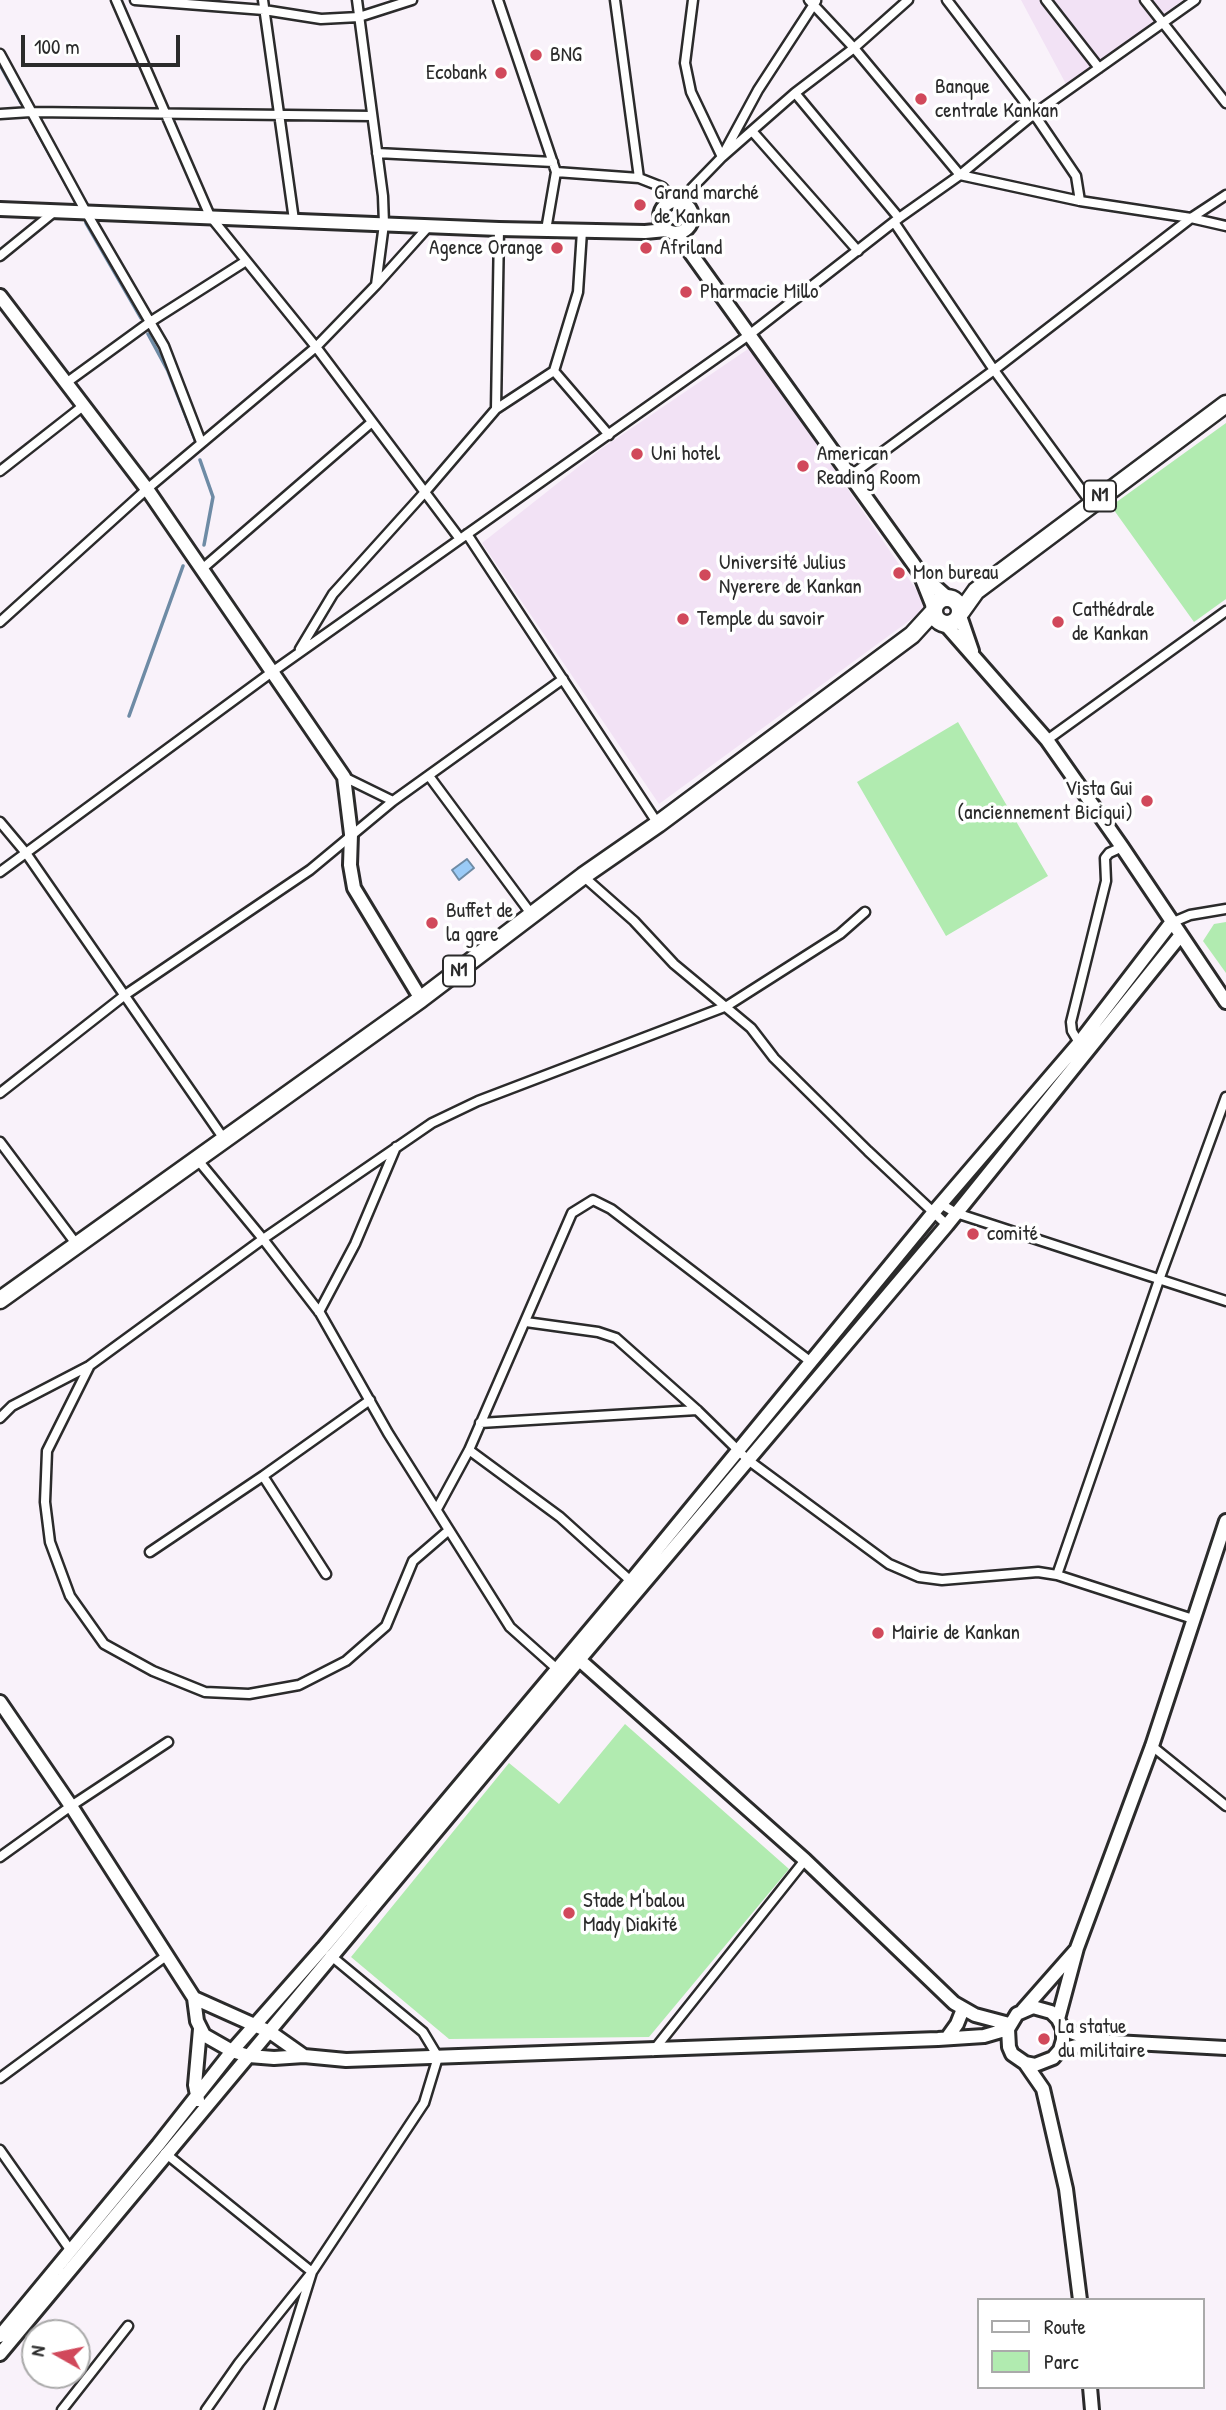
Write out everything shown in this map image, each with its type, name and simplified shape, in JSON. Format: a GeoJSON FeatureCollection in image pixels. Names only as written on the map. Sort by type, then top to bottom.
{"type":"FeatureCollection","features":[{"type":"Feature","properties":{"kind":"highway","name":"N1"},"geometry":{"type":"LineString","coordinates":[[0,1300],[421,999],[583,876],[658,824],[912,635],[946,616],[976,590],[1226,404]]}},
{"type":"Feature","properties":{"kind":"highway","name":"N1"},"geometry":{"type":"LineString","coordinates":[[949,598],[976,590]]}},
{"type":"Feature","properties":{"kind":"highway"},"geometry":{"type":"LineString","coordinates":[[946,616],[958,603],[949,598]]}},
{"type":"Feature","properties":{"kind":"main road"},"geometry":{"type":"LineString","coordinates":[[0,209],[499,229],[582,231],[671,232],[683,232],[692,223],[691,210],[681,203],[664,207],[660,219],[671,232],[749,335],[920,573],[956,638],[972,652],[1047,740],[1226,1002]]}},
{"type":"Feature","properties":{"kind":"main road"},"geometry":{"type":"LineString","coordinates":[[0,296],[147,489],[344,778],[354,888],[421,999]]}},
{"type":"Feature","properties":{"kind":"main road"},"geometry":{"type":"LineString","coordinates":[[920,573],[949,598]]}},
{"type":"Feature","properties":{"kind":"main road"},"geometry":{"type":"LineString","coordinates":[[743,1456],[811,1362],[1079,1043],[1171,923]]}},
{"type":"Feature","properties":{"kind":"main road"},"geometry":{"type":"LineString","coordinates":[[0,2354],[163,2150],[196,2097],[232,2050],[254,2024],[328,1952],[743,1456],[947,1225],[1180,936]]}},
{"type":"Feature","properties":{"kind":"main road"},"geometry":{"type":"LineString","coordinates":[[1043,2088],[1063,2040],[1060,2024],[1077,1948],[1152,1746],[1226,1521]]}},
{"type":"Feature","properties":{"kind":"main road"},"geometry":{"type":"LineString","coordinates":[[0,2336],[71,2251],[202,2110],[270,2032],[328,1952],[557,1669],[575,1656]]}},
{"type":"Feature","properties":{"kind":"main road"},"geometry":{"type":"LineString","coordinates":[[575,1656],[805,1860],[963,2010],[1008,2026]]}},
{"type":"Feature","properties":{"kind":"main road"},"geometry":{"type":"LineString","coordinates":[[0,1702],[71,1805],[194,1998],[200,2029],[196,2097],[202,2110]]}},
{"type":"Feature","properties":{"kind":"main road"},"geometry":{"type":"LineString","coordinates":[[200,2029],[209,2040],[248,2056],[304,2056],[346,2060],[984,2036],[1008,2026],[1077,1948]]}},
{"type":"Feature","properties":{"kind":"main road"},"geometry":{"type":"LineString","coordinates":[[194,1998],[270,2032],[304,2056]]}},
{"type":"Feature","properties":{"kind":"main road"},"geometry":{"type":"LineString","coordinates":[[1023,2010],[1042,2008],[1060,2024],[1096,2041]]}},
{"type":"Feature","properties":{"kind":"main road"},"geometry":{"type":"LineString","coordinates":[[947,2038],[957,2025],[963,2010]]}},
{"type":"Feature","properties":{"kind":"main road"},"geometry":{"type":"LineString","coordinates":[[1008,2026],[1009,2047]]}},
{"type":"Feature","properties":{"kind":"main road"},"geometry":{"type":"LineString","coordinates":[[984,2036],[1009,2047],[1018,2059],[1025,2063],[1035,2065],[1056,2054],[1096,2041],[1226,2048]]}},
{"type":"Feature","properties":{"kind":"main road"},"geometry":{"type":"LineString","coordinates":[[1025,2063],[1043,2088],[1066,2189],[1080,2298]]}},
{"type":"Feature","properties":{"kind":"main road"},"geometry":{"type":"LineString","coordinates":[[1090,2389],[1092,2410]]}},
{"type":"Feature","properties":{"kind":"street"},"geometry":{"type":"LineString","coordinates":[[116,0],[210,216],[316,347],[425,492],[464,537],[563,679],[658,824]]}},
{"type":"Feature","properties":{"kind":"street"},"geometry":{"type":"LineString","coordinates":[[135,0],[264,10],[321,19],[359,17],[412,0]]}},
{"type":"Feature","properties":{"kind":"street"},"geometry":{"type":"LineString","coordinates":[[263,0],[294,220]]}},
{"type":"Feature","properties":{"kind":"street"},"geometry":{"type":"LineString","coordinates":[[357,0],[384,224],[376,285]]}},
{"type":"Feature","properties":{"kind":"street"},"geometry":{"type":"LineString","coordinates":[[498,0],[555,167],[546,230]]}},
{"type":"Feature","properties":{"kind":"street"},"geometry":{"type":"LineString","coordinates":[[615,0],[639,178]]}},
{"type":"Feature","properties":{"kind":"street"},"geometry":{"type":"LineString","coordinates":[[693,0],[685,63],[691,92],[722,157]]}},
{"type":"Feature","properties":{"kind":"street"},"geometry":{"type":"LineString","coordinates":[[377,153],[555,167],[639,178],[662,187],[681,203],[722,157],[908,0]]}},
{"type":"Feature","properties":{"kind":"street"},"geometry":{"type":"LineString","coordinates":[[947,0],[1034,114],[1076,176],[1080,201]]}},
{"type":"Feature","properties":{"kind":"street"},"geometry":{"type":"LineString","coordinates":[[1046,0],[1099,68]]}},
{"type":"Feature","properties":{"kind":"street"},"geometry":{"type":"LineString","coordinates":[[1145,0],[1226,103]]}},
{"type":"Feature","properties":{"kind":"street"},"geometry":{"type":"LineString","coordinates":[[0,872],[297,654],[749,335],[897,220],[960,175],[1034,114],[1195,0]]}},
{"type":"Feature","properties":{"kind":"street"},"geometry":{"type":"LineString","coordinates":[[722,157],[758,90],[813,1],[960,175],[1080,201],[1226,226]]}},
{"type":"Feature","properties":{"kind":"street"},"geometry":{"type":"LineString","coordinates":[[0,54],[86,212],[164,346],[201,442]]}},
{"type":"Feature","properties":{"kind":"street"},"geometry":{"type":"LineString","coordinates":[[795,93],[897,220],[994,370],[1091,503]]}},
{"type":"Feature","properties":{"kind":"street"},"geometry":{"type":"LineString","coordinates":[[0,114],[31,112],[372,116]]}},
{"type":"Feature","properties":{"kind":"street"},"geometry":{"type":"LineString","coordinates":[[752,131],[858,251]]}},
{"type":"Feature","properties":{"kind":"street"},"geometry":{"type":"LineString","coordinates":[[850,476],[994,370],[1191,218],[1226,195]]}},
{"type":"Feature","properties":{"kind":"street"},"geometry":{"type":"LineString","coordinates":[[0,256],[54,212]]}},
{"type":"Feature","properties":{"kind":"street"},"geometry":{"type":"LineString","coordinates":[[0,622],[201,442],[316,347],[429,226]]}},
{"type":"Feature","properties":{"kind":"street"},"geometry":{"type":"LineString","coordinates":[[496,409],[499,229]]}},
{"type":"Feature","properties":{"kind":"street"},"geometry":{"type":"LineString","coordinates":[[297,654],[333,594],[496,409],[554,371],[578,292],[582,231]]}},
{"type":"Feature","properties":{"kind":"street"},"geometry":{"type":"LineString","coordinates":[[66,383],[150,322],[246,261]]}},
{"type":"Feature","properties":{"kind":"street"},"geometry":{"type":"LineString","coordinates":[[554,371],[609,435]]}},
{"type":"Feature","properties":{"kind":"street"},"geometry":{"type":"LineString","coordinates":[[0,471],[83,406]]}},
{"type":"Feature","properties":{"kind":"street"},"geometry":{"type":"LineString","coordinates":[[202,569],[372,422]]}},
{"type":"Feature","properties":{"kind":"street"},"geometry":{"type":"LineString","coordinates":[[1047,740],[1226,611]]}},
{"type":"Feature","properties":{"kind":"street"},"geometry":{"type":"LineString","coordinates":[[0,1093],[125,995],[310,870],[393,800],[563,679]]}},
{"type":"Feature","properties":{"kind":"street"},"geometry":{"type":"LineString","coordinates":[[429,776],[533,915]]}},
{"type":"Feature","properties":{"kind":"street"},"geometry":{"type":"LineString","coordinates":[[344,778],[393,800]]}},
{"type":"Feature","properties":{"kind":"street"},"geometry":{"type":"LineString","coordinates":[[0,822],[26,853],[224,1139]]}},
{"type":"Feature","properties":{"kind":"street"},"geometry":{"type":"LineString","coordinates":[[1086,1055],[1072,1031],[1071,1022],[1106,881],[1104,864],[1109,853],[1122,847]]}},
{"type":"Feature","properties":{"kind":"street"},"geometry":{"type":"LineString","coordinates":[[583,876],[634,920],[674,964],[751,1028],[774,1058],[937,1209],[947,1225]]}},
{"type":"Feature","properties":{"kind":"street"},"geometry":{"type":"LineString","coordinates":[[1171,923],[1190,915],[1226,909]]}},
{"type":"Feature","properties":{"kind":"street"},"geometry":{"type":"LineString","coordinates":[[0,1418],[12,1406],[89,1366],[263,1238],[432,1123],[478,1101],[727,1006],[840,934],[865,912]]}},
{"type":"Feature","properties":{"kind":"street"},"geometry":{"type":"LineString","coordinates":[[1180,936],[1190,915]]}},
{"type":"Feature","properties":{"kind":"street"},"geometry":{"type":"LineString","coordinates":[[1057,1575],[1159,1280],[1226,1097]]}},
{"type":"Feature","properties":{"kind":"street"},"geometry":{"type":"LineString","coordinates":[[0,1142],[77,1245]]}},
{"type":"Feature","properties":{"kind":"street"},"geometry":{"type":"LineString","coordinates":[[319,1312],[355,1244],[396,1147]]}},
{"type":"Feature","properties":{"kind":"street"},"geometry":{"type":"LineString","coordinates":[[197,1159],[263,1238],[319,1312],[510,1627],[557,1669]]}},
{"type":"Feature","properties":{"kind":"street"},"geometry":{"type":"LineString","coordinates":[[437,1509],[469,1450],[572,1213],[593,1200],[611,1209],[811,1362]]}},
{"type":"Feature","properties":{"kind":"street"},"geometry":{"type":"LineString","coordinates":[[937,1209],[1226,1301]]}},
{"type":"Feature","properties":{"kind":"street"},"geometry":{"type":"LineString","coordinates":[[526,1322],[598,1332],[616,1338],[697,1410],[743,1456],[889,1564],[919,1577],[942,1580],[1038,1572],[1057,1575],[1193,1619]]}},
{"type":"Feature","properties":{"kind":"street"},"geometry":{"type":"LineString","coordinates":[[89,1366],[47,1451],[45,1502],[50,1542],[70,1596],[104,1644],[153,1671],[205,1692],[249,1694],[299,1685],[346,1661],[386,1626],[413,1561],[449,1530]]}},
{"type":"Feature","properties":{"kind":"street"},"geometry":{"type":"LineString","coordinates":[[150,1552],[370,1400]]}},
{"type":"Feature","properties":{"kind":"street"},"geometry":{"type":"LineString","coordinates":[[480,1423],[697,1410]]}},
{"type":"Feature","properties":{"kind":"street"},"geometry":{"type":"LineString","coordinates":[[469,1450],[560,1517],[636,1585]]}},
{"type":"Feature","properties":{"kind":"street"},"geometry":{"type":"LineString","coordinates":[[263,1476],[326,1574]]}},
{"type":"Feature","properties":{"kind":"street"},"geometry":{"type":"LineString","coordinates":[[0,1857],[71,1805],[169,1742]]}},
{"type":"Feature","properties":{"kind":"street"},"geometry":{"type":"LineString","coordinates":[[1152,1746],[1226,1806]]}},
{"type":"Feature","properties":{"kind":"street"},"geometry":{"type":"LineString","coordinates":[[653,2050],[805,1860]]}},
{"type":"Feature","properties":{"kind":"street"},"geometry":{"type":"LineString","coordinates":[[206,2410],[239,2363],[312,2272],[424,2103],[438,2057],[423,2032],[328,1952]]}},
{"type":"Feature","properties":{"kind":"street"},"geometry":{"type":"LineString","coordinates":[[0,2078],[166,1956]]}},
{"type":"Feature","properties":{"kind":"street"},"geometry":{"type":"LineString","coordinates":[[0,2150],[71,2251]]}},
{"type":"Feature","properties":{"kind":"street"},"geometry":{"type":"LineString","coordinates":[[163,2150],[312,2272]]}},
{"type":"Feature","properties":{"kind":"street"},"geometry":{"type":"LineString","coordinates":[[269,2410],[312,2272]]}},
{"type":"Feature","properties":{"kind":"street"},"geometry":{"type":"LineString","coordinates":[[62,2410],[128,2326]]}},
{"type":"Feature","properties":{"kind":"shaded area"},"geometry":{"type":"Polygon","coordinates":[[[1021,0],[1183,0],[1067,86],[1021,0]]]}},
{"type":"Feature","properties":{"kind":"shaded area","name":"Université Julius Nyerere de Kankan"},"geometry":{"type":"Polygon","coordinates":[[[751,347],[928,607],[659,804],[482,543],[601,449],[751,347]]]}},
{"type":"Feature","properties":{"kind":"green space"},"geometry":{"type":"Polygon","coordinates":[[[1226,423],[1226,599],[1194,622],[1111,506],[1226,423]]]}},
{"type":"Feature","properties":{"kind":"green space"},"geometry":{"type":"Polygon","coordinates":[[[958,722],[1048,876],[946,936],[857,782],[958,722]]]}},
{"type":"Feature","properties":{"kind":"green space"},"geometry":{"type":"Polygon","coordinates":[[[1226,922],[1226,973],[1203,941],[1214,924],[1226,922]]]}},
{"type":"Feature","properties":{"kind":"green space","name":"Stade M'balou Mady Diakité"},"geometry":{"type":"Polygon","coordinates":[[[625,1724],[789,1869],[649,2037],[449,2039],[351,1957],[509,1763],[559,1804],[625,1724]]]}},
{"type":"Feature","properties":{"kind":"water"},"geometry":{"type":"Polygon","coordinates":[[[467,859],[474,868],[459,880],[452,870],[467,859]]]}},
{"type":"Feature","properties":{"kind":"waterway"},"geometry":{"type":"LineString","coordinates":[[0,65],[21,103]]}},
{"type":"Feature","properties":{"kind":"waterway"},"geometry":{"type":"LineString","coordinates":[[36,130],[78,206]]}},
{"type":"Feature","properties":{"kind":"waterway"},"geometry":{"type":"LineString","coordinates":[[86,223],[141,318]]}},
{"type":"Feature","properties":{"kind":"waterway"},"geometry":{"type":"LineString","coordinates":[[148,334],[168,371],[196,442]]}},
{"type":"Feature","properties":{"kind":"waterway"},"geometry":{"type":"LineString","coordinates":[[200,460],[213,497],[204,545]]}},
{"type":"Feature","properties":{"kind":"waterway"},"geometry":{"type":"LineString","coordinates":[[129,716],[183,566]]}},
{"type":"Feature","properties":{"kind":"place","name":"BNG"},"geometry":{"type":"Point","coordinates":[536,55]}},
{"type":"Feature","properties":{"kind":"place","name":"Ecobank"},"geometry":{"type":"Point","coordinates":[501,73]}},
{"type":"Feature","properties":{"kind":"place","name":"Banque centrale Kankan"},"geometry":{"type":"Point","coordinates":[921,99]}},
{"type":"Feature","properties":{"kind":"place","name":"Grand marché de Kankan"},"geometry":{"type":"Point","coordinates":[640,205]}},
{"type":"Feature","properties":{"kind":"place","name":"Agence Orange"},"geometry":{"type":"Point","coordinates":[557,248]}},
{"type":"Feature","properties":{"kind":"place","name":"Afriland"},"geometry":{"type":"Point","coordinates":[646,248]}},
{"type":"Feature","properties":{"kind":"place","name":"Pharmacie Millo"},"geometry":{"type":"Point","coordinates":[686,292]}},
{"type":"Feature","properties":{"kind":"place","name":"Uni hotel"},"geometry":{"type":"Point","coordinates":[637,454]}},
{"type":"Feature","properties":{"kind":"place","name":"American Reading Room"},"geometry":{"type":"Point","coordinates":[803,466]}},
{"type":"Feature","properties":{"kind":"place","name":"Mon bureau"},"geometry":{"type":"Point","coordinates":[899,573]}},
{"type":"Feature","properties":{"kind":"place","name":"Université Julius Nyerere de Kankan"},"geometry":{"type":"Point","coordinates":[705,575]}},
{"type":"Feature","properties":{"kind":"place","name":"Temple du savoir"},"geometry":{"type":"Point","coordinates":[683,619]}},
{"type":"Feature","properties":{"kind":"place","name":"Cathédrale de Kankan"},"geometry":{"type":"Point","coordinates":[1058,622]}},
{"type":"Feature","properties":{"kind":"place","name":"Vista Gui (anciennement Bicigui)"},"geometry":{"type":"Point","coordinates":[1147,801]}},
{"type":"Feature","properties":{"kind":"place","name":"Buffet de la gare"},"geometry":{"type":"Point","coordinates":[432,923]}},
{"type":"Feature","properties":{"kind":"place","name":"comité"},"geometry":{"type":"Point","coordinates":[973,1234]}},
{"type":"Feature","properties":{"kind":"place","name":"Mairie de Kankan"},"geometry":{"type":"Point","coordinates":[878,1633]}},
{"type":"Feature","properties":{"kind":"place","name":"Stade M'balou Mady Diakité"},"geometry":{"type":"Point","coordinates":[569,1913]}},
{"type":"Feature","properties":{"kind":"place","name":"La statue du militaire"},"geometry":{"type":"Point","coordinates":[1044,2039]}}]}
